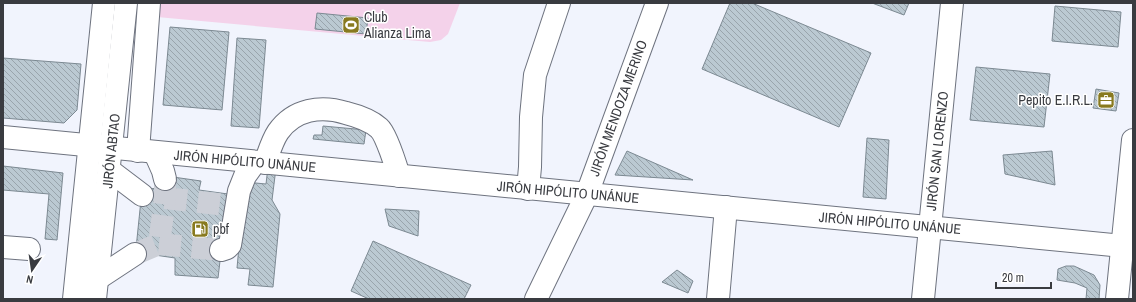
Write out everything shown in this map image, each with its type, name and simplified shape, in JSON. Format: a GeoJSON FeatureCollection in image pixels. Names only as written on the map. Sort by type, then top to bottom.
{"type":"FeatureCollection","features":[{"type":"Feature","properties":{"kind":"street","name":"JIRÓN ABTAO"},"geometry":{"type":"LineString","coordinates":[[96,289],[109,170],[101,147],[104,3]]}},
{"type":"Feature","properties":{"kind":"street","name":"JIRÓN ABTAO"},"geometry":{"type":"LineString","coordinates":[[74,299],[126,3]]}},
{"type":"Feature","properties":{"kind":"street"},"geometry":{"type":"LineString","coordinates":[[149,3],[146,152],[163,171],[165,179]]}},
{"type":"Feature","properties":{"kind":"street"},"geometry":{"type":"LineString","coordinates":[[528,188],[531,116],[535,75],[559,3]]}},
{"type":"Feature","properties":{"kind":"street","name":"JIRÓN MENDOZA MERINO"},"geometry":{"type":"LineString","coordinates":[[536,299],[587,194],[657,3]]}},
{"type":"Feature","properties":{"kind":"street","name":"JIRÓN SAN LORENZO"},"geometry":{"type":"LineString","coordinates":[[922,299],[952,3]]}},
{"type":"Feature","properties":{"kind":"street"},"geometry":{"type":"LineString","coordinates":[[221,250],[230,245],[232,204],[244,176],[260,162],[278,131],[291,119],[309,110],[321,108],[331,109],[367,120],[381,129],[392,153],[399,176]]}},
{"type":"Feature","properties":{"kind":"street","name":"JIRÓN HIPÓLITO UNÁNUE"},"geometry":{"type":"LineString","coordinates":[[3,137],[1128,246]]}},
{"type":"Feature","properties":{"kind":"street"},"geometry":{"type":"LineString","coordinates":[[1117,299],[1126,272],[1133,140]]}},
{"type":"Feature","properties":{"kind":"street"},"geometry":{"type":"LineString","coordinates":[[109,170],[142,195]]}},
{"type":"Feature","properties":{"kind":"street"},"geometry":{"type":"LineString","coordinates":[[718,299],[726,208]]}},
{"type":"Feature","properties":{"kind":"street"},"geometry":{"type":"LineString","coordinates":[[3,247],[29,249]]}},
{"type":"Feature","properties":{"kind":"street"},"geometry":{"type":"LineString","coordinates":[[96,289],[135,254]]}},
{"type":"Feature","properties":{"kind":"shaded area","name":"Club Alianza Lima"},"geometry":{"type":"Polygon","coordinates":[[[159,3],[460,3],[448,34],[441,40],[430,42],[157,17],[159,3]]]}},
{"type":"Feature","properties":{"kind":"building"},"geometry":{"type":"Polygon","coordinates":[[[730,3],[752,3],[871,53],[839,127],[702,69],[730,3]]]}},
{"type":"Feature","properties":{"kind":"building"},"geometry":{"type":"Polygon","coordinates":[[[872,3],[909,3],[904,15],[872,3]]]}},
{"type":"Feature","properties":{"kind":"building"},"geometry":{"type":"Polygon","coordinates":[[[1055,6],[1121,12],[1118,47],[1052,41],[1055,6]]]}},
{"type":"Feature","properties":{"kind":"building"},"geometry":{"type":"Polygon","coordinates":[[[317,13],[368,18],[366,34],[315,29],[317,13]]]}},
{"type":"Feature","properties":{"kind":"building"},"geometry":{"type":"Polygon","coordinates":[[[170,27],[229,32],[222,110],[163,105],[170,27]]]}},
{"type":"Feature","properties":{"kind":"building"},"geometry":{"type":"Polygon","coordinates":[[[237,38],[266,40],[259,128],[231,126],[237,38]]]}},
{"type":"Feature","properties":{"kind":"building"},"geometry":{"type":"Polygon","coordinates":[[[3,58],[81,64],[77,110],[64,123],[3,118],[3,58]]]}},
{"type":"Feature","properties":{"kind":"building"},"geometry":{"type":"Polygon","coordinates":[[[976,67],[1050,74],[1044,127],[970,120],[976,67]]]}},
{"type":"Feature","properties":{"kind":"building","name":"Pepito E.I.R.L."},"geometry":{"type":"Polygon","coordinates":[[[1096,89],[1119,93],[1116,111],[1093,108],[1096,89]]]}},
{"type":"Feature","properties":{"kind":"building"},"geometry":{"type":"Polygon","coordinates":[[[323,126],[366,130],[364,144],[313,139],[314,135],[322,135],[323,126]]]}},
{"type":"Feature","properties":{"kind":"building"},"geometry":{"type":"Polygon","coordinates":[[[867,138],[889,140],[886,199],[863,197],[867,138]]]}},
{"type":"Feature","properties":{"kind":"building"},"geometry":{"type":"Polygon","coordinates":[[[627,151],[693,180],[615,175],[627,151]]]}},
{"type":"Feature","properties":{"kind":"building"},"geometry":{"type":"Polygon","coordinates":[[[1052,151],[1055,185],[1005,174],[1003,155],[1052,151]]]}},
{"type":"Feature","properties":{"kind":"building"},"geometry":{"type":"Polygon","coordinates":[[[3,166],[63,173],[57,240],[45,239],[49,194],[3,190],[3,166]]]}},
{"type":"Feature","properties":{"kind":"building"},"geometry":{"type":"Polygon","coordinates":[[[268,167],[276,168],[272,200],[280,214],[273,287],[248,285],[250,269],[237,268],[245,182],[266,184],[268,167]]]}},
{"type":"Feature","properties":{"kind":"building"},"geometry":{"type":"Polygon","coordinates":[[[166,176],[201,181],[199,190],[228,194],[218,278],[175,275],[175,258],[148,254],[134,268],[142,190],[157,188],[166,176]]]}},
{"type":"Feature","properties":{"kind":"building"},"geometry":{"type":"Polygon","coordinates":[[[385,209],[419,211],[418,236],[389,226],[385,209]]]}},
{"type":"Feature","properties":{"kind":"building"},"geometry":{"type":"Polygon","coordinates":[[[373,241],[471,285],[464,299],[369,299],[351,291],[373,241]]]}},
{"type":"Feature","properties":{"kind":"building"},"geometry":{"type":"Polygon","coordinates":[[[1066,266],[1074,266],[1094,275],[1100,285],[1099,299],[1086,299],[1087,288],[1075,283],[1057,280],[1058,269],[1066,266]]]}},
{"type":"Feature","properties":{"kind":"building"},"geometry":{"type":"Polygon","coordinates":[[[677,270],[693,281],[688,293],[662,282],[677,270]]]}},
{"type":"Feature","properties":{"kind":"tunnel"},"geometry":{"type":"LineString","coordinates":[[135,254],[159,244],[165,198],[165,179]]}},
{"type":"Feature","properties":{"kind":"tunnel"},"geometry":{"type":"LineString","coordinates":[[165,198],[226,205]]}},
{"type":"Feature","properties":{"kind":"tunnel"},"geometry":{"type":"LineString","coordinates":[[159,244],[221,250]]}},
{"type":"Feature","properties":{"kind":"place","name":"Club Alianza Lima"},"geometry":{"type":"Point","coordinates":[351,25]}},
{"type":"Feature","properties":{"kind":"place","name":"Pepito E.I.R.L."},"geometry":{"type":"Point","coordinates":[1106,100]}},
{"type":"Feature","properties":{"kind":"place","name":"pbf"},"geometry":{"type":"Point","coordinates":[200,229]}}]}
